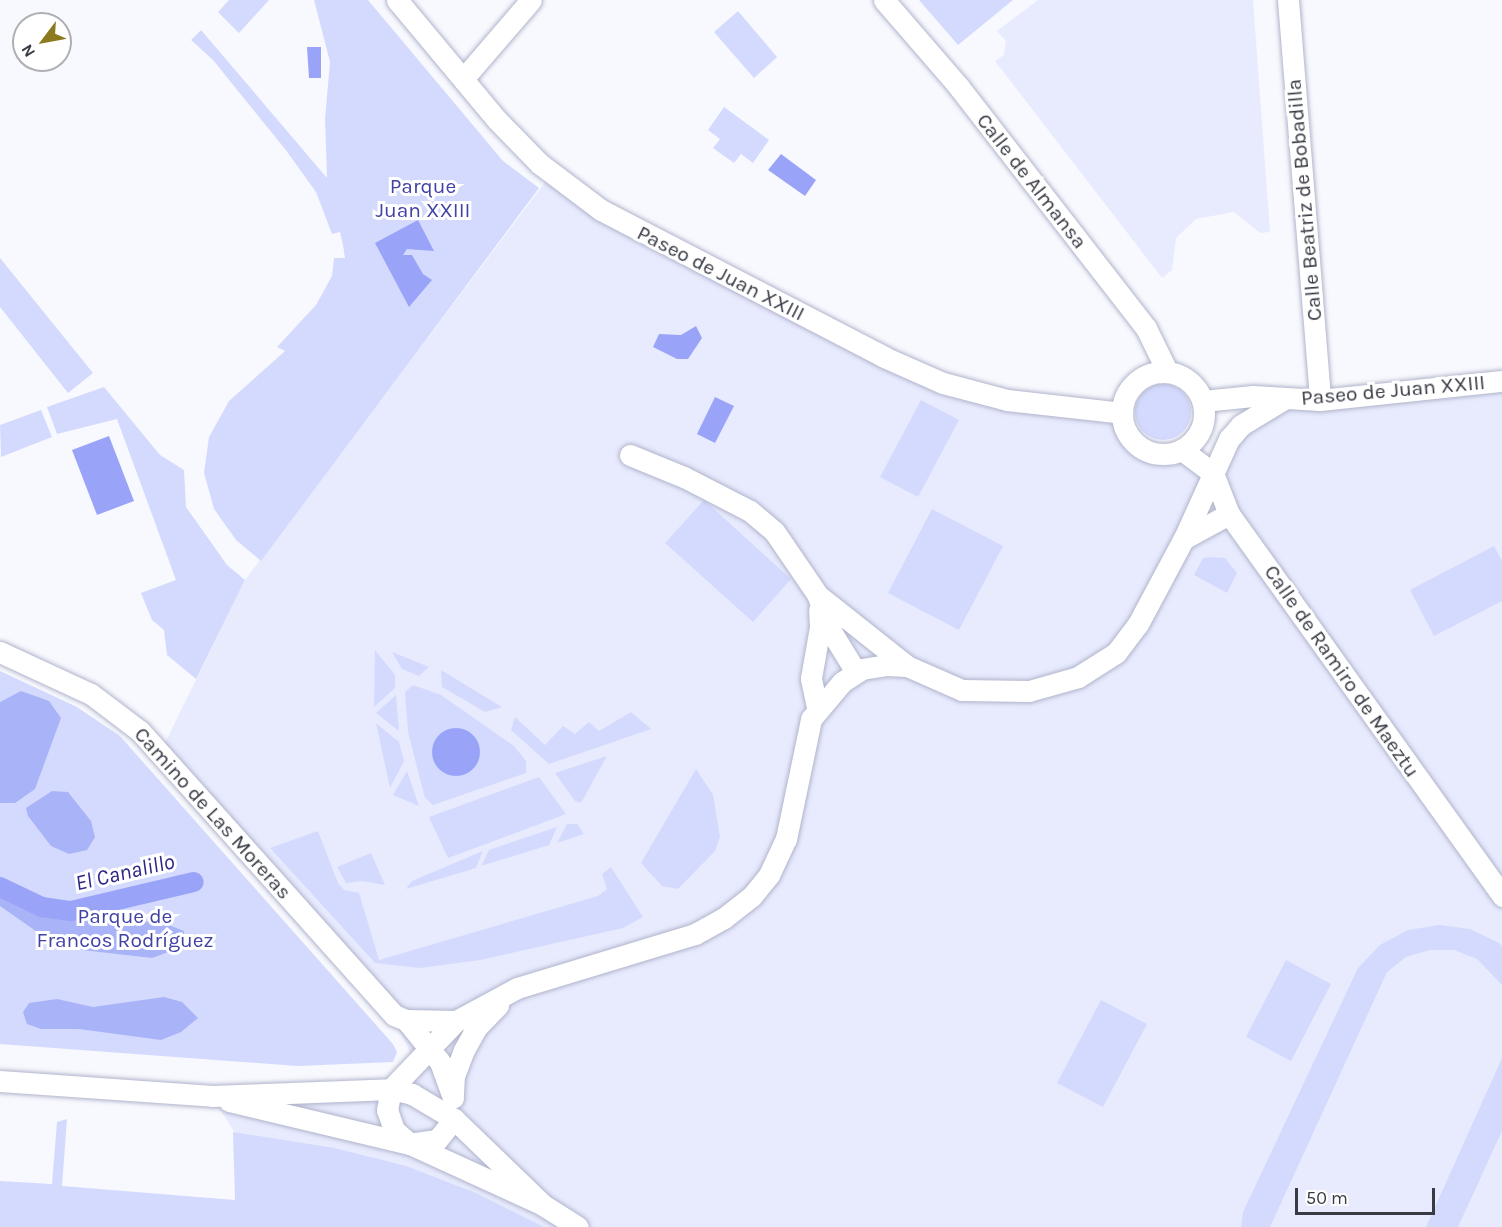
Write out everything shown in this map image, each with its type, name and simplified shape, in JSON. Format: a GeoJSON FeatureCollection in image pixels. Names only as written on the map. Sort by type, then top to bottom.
{"type":"FeatureCollection","features":[{"type":"Feature","properties":{"kind":"street","name":"Paseo de Juan XXIII"},"geometry":{"type":"LineString","coordinates":[[397,0],[463,79],[540,164],[601,210],[884,357],[943,383],[1007,400],[1122,413]]}},
{"type":"Feature","properties":{"kind":"street"},"geometry":{"type":"LineString","coordinates":[[463,79],[531,0]]}},
{"type":"Feature","properties":{"kind":"street","name":"Calle de Almansa"},"geometry":{"type":"LineString","coordinates":[[884,0],[959,87],[1146,328],[1167,371]]}},
{"type":"Feature","properties":{"kind":"street","name":"Calle Beatriz de Bobadilla"},"geometry":{"type":"LineString","coordinates":[[1288,0],[1320,400]]}},
{"type":"Feature","properties":{"kind":"street"},"geometry":{"type":"LineString","coordinates":[[1167,371],[1190,380],[1203,401],[1201,430],[1182,450],[1169,454],[1142,448],[1131,439],[1122,413],[1130,387],[1153,372],[1167,371]]}},
{"type":"Feature","properties":{"kind":"street","name":"Paseo de Juan XXIII"},"geometry":{"type":"LineString","coordinates":[[1203,401],[1253,396],[1320,400],[1502,381]]}},
{"type":"Feature","properties":{"kind":"street","name":"Paseo de Juan XXIII"},"geometry":{"type":"LineString","coordinates":[[907,666],[962,690],[1029,691],[1078,677],[1116,653],[1138,624],[1184,538],[1229,439],[1241,425],[1284,399]]}},
{"type":"Feature","properties":{"kind":"street"},"geometry":{"type":"LineString","coordinates":[[1182,450],[1213,473]]}},
{"type":"Feature","properties":{"kind":"street"},"geometry":{"type":"LineString","coordinates":[[630,455],[684,477],[750,511],[794,555],[818,594],[832,633],[859,670]]}},
{"type":"Feature","properties":{"kind":"street","name":"Calle de Ramiro de Maeztu"},"geometry":{"type":"LineString","coordinates":[[1213,473],[1229,514],[1502,896]]}},
{"type":"Feature","properties":{"kind":"street"},"geometry":{"type":"LineString","coordinates":[[1184,538],[1229,514]]}},
{"type":"Feature","properties":{"kind":"street"},"geometry":{"type":"LineString","coordinates":[[818,594],[839,614],[907,666]]}},
{"type":"Feature","properties":{"kind":"street"},"geometry":{"type":"LineString","coordinates":[[817,707],[811,678],[820,627],[818,594]]}},
{"type":"Feature","properties":{"kind":"street"},"geometry":{"type":"LineString","coordinates":[[839,614],[859,670]]}},
{"type":"Feature","properties":{"kind":"street","name":"Camino de Las Moreras"},"geometry":{"type":"LineString","coordinates":[[0,652],[91,694],[126,717],[428,1047],[440,1062],[453,1098]]}},
{"type":"Feature","properties":{"kind":"street"},"geometry":{"type":"LineString","coordinates":[[578,1227],[543,1205],[401,1138],[389,1121],[387,1100],[391,1089],[428,1047],[456,1021],[517,988],[695,934],[724,918],[752,896],[769,875],[786,839],[805,740],[817,707],[859,670],[907,666]]}},
{"type":"Feature","properties":{"kind":"street"},"geometry":{"type":"LineString","coordinates":[[212,1096],[411,1144],[437,1140],[454,1119],[453,1098],[458,1063],[469,1041],[487,1014],[517,988]]}},
{"type":"Feature","properties":{"kind":"street"},"geometry":{"type":"LineString","coordinates":[[400,1017],[456,1021]]}},
{"type":"Feature","properties":{"kind":"street","name":"Camino de Las Moreras"},"geometry":{"type":"LineString","coordinates":[[400,1017],[408,1047],[408,1070]]}},
{"type":"Feature","properties":{"kind":"street"},"geometry":{"type":"LineString","coordinates":[[0,1081],[212,1096],[391,1089],[412,1094],[454,1119],[543,1205]]}},
{"type":"Feature","properties":{"kind":"shaded area"},"geometry":{"type":"Polygon","coordinates":[[[1038,0],[1253,0],[1270,232],[1260,233],[1234,212],[1196,219],[1176,238],[1172,270],[1162,278],[995,61],[1004,55],[1006,41],[997,31],[1038,0]]]}},
{"type":"Feature","properties":{"kind":"shaded area"},"geometry":{"type":"Polygon","coordinates":[[[307,47],[321,47],[321,78],[309,78],[307,47]]]}},
{"type":"Feature","properties":{"kind":"shaded area"},"geometry":{"type":"Polygon","coordinates":[[[781,154],[816,180],[805,196],[768,170],[781,154]]]}},
{"type":"Feature","properties":{"kind":"shaded area"},"geometry":{"type":"Polygon","coordinates":[[[552,173],[943,383],[1122,413],[1131,439],[1142,448],[1155,454],[1182,450],[1213,472],[1224,452],[1284,399],[1502,381],[1502,1227],[246,1227],[240,1141],[212,1096],[391,1089],[411,1062],[408,1047],[396,1025],[160,753],[245,580],[552,173]]]}},
{"type":"Feature","properties":{"kind":"shaded area"},"geometry":{"type":"Polygon","coordinates":[[[418,220],[434,251],[407,249],[403,255],[412,255],[423,274],[432,280],[409,307],[375,243],[418,220]]]}},
{"type":"Feature","properties":{"kind":"shaded area"},"geometry":{"type":"Polygon","coordinates":[[[696,326],[702,338],[688,359],[677,359],[653,347],[659,334],[681,335],[696,326]]]}},
{"type":"Feature","properties":{"kind":"shaded area"},"geometry":{"type":"Polygon","coordinates":[[[715,397],[734,406],[715,443],[697,434],[715,397]]]}},
{"type":"Feature","properties":{"kind":"shaded area"},"geometry":{"type":"Polygon","coordinates":[[[109,436],[134,501],[97,515],[72,450],[109,436]]]}},
{"type":"Feature","properties":{"kind":"shaded area"},"geometry":{"type":"Polygon","coordinates":[[[456,728],[473,735],[480,752],[473,769],[456,776],[439,769],[432,752],[439,735],[456,728]]]}},
{"type":"Feature","properties":{"kind":"green space"},"geometry":{"type":"Polygon","coordinates":[[[229,0],[269,0],[239,33],[218,12],[229,0]]]}},
{"type":"Feature","properties":{"kind":"green space","name":"Parque Juan XXIII"},"geometry":{"type":"Polygon","coordinates":[[[314,0],[368,0],[503,161],[539,188],[261,561],[236,540],[214,509],[204,473],[209,437],[229,401],[285,351],[277,347],[316,305],[332,276],[334,258],[345,258],[340,232],[332,234],[316,192],[285,149],[213,60],[191,40],[201,30],[327,178],[325,119],[330,62],[314,0]]]}},
{"type":"Feature","properties":{"kind":"green space"},"geometry":{"type":"Polygon","coordinates":[[[919,0],[1013,0],[958,45],[919,0]]]}},
{"type":"Feature","properties":{"kind":"green space"},"geometry":{"type":"Polygon","coordinates":[[[738,11],[777,57],[754,78],[714,32],[738,11]]]}},
{"type":"Feature","properties":{"kind":"green space"},"geometry":{"type":"Polygon","coordinates":[[[724,107],[769,140],[753,163],[741,154],[734,163],[713,148],[720,139],[708,130],[724,107]]]}},
{"type":"Feature","properties":{"kind":"green space"},"geometry":{"type":"Polygon","coordinates":[[[0,258],[93,373],[68,393],[0,307],[0,258]]]}},
{"type":"Feature","properties":{"kind":"green space"},"geometry":{"type":"Polygon","coordinates":[[[1163,384],[1174,386],[1183,392],[1189,401],[1191,412],[1189,423],[1183,432],[1174,438],[1163,440],[1152,438],[1143,432],[1137,423],[1135,412],[1137,401],[1143,392],[1152,386],[1163,384]]]}},
{"type":"Feature","properties":{"kind":"green space"},"geometry":{"type":"Polygon","coordinates":[[[104,387],[160,455],[184,470],[186,507],[227,565],[245,580],[196,679],[167,655],[164,630],[152,620],[141,593],[176,580],[117,419],[57,434],[47,407],[104,387]]]}},
{"type":"Feature","properties":{"kind":"green space"},"geometry":{"type":"Polygon","coordinates":[[[921,400],[959,420],[918,497],[880,477],[921,400]]]}},
{"type":"Feature","properties":{"kind":"green space"},"geometry":{"type":"Polygon","coordinates":[[[41,410],[52,437],[1,457],[0,425],[41,410]]]}},
{"type":"Feature","properties":{"kind":"green space"},"geometry":{"type":"Polygon","coordinates":[[[704,500],[791,579],[753,622],[665,543],[704,500]]]}},
{"type":"Feature","properties":{"kind":"green space"},"geometry":{"type":"Polygon","coordinates":[[[932,509],[1003,546],[959,630],[888,593],[932,509]]]}},
{"type":"Feature","properties":{"kind":"green space"},"geometry":{"type":"Polygon","coordinates":[[[1494,546],[1502,561],[1502,601],[1434,636],[1410,590],[1494,546]]]}},
{"type":"Feature","properties":{"kind":"green space"},"geometry":{"type":"Polygon","coordinates":[[[1203,558],[1225,558],[1237,573],[1227,593],[1194,575],[1203,558]]]}},
{"type":"Feature","properties":{"kind":"green space"},"geometry":{"type":"Polygon","coordinates":[[[375,650],[395,675],[395,688],[374,707],[375,650]]]}},
{"type":"Feature","properties":{"kind":"green space"},"geometry":{"type":"Polygon","coordinates":[[[392,652],[429,667],[419,676],[402,669],[392,652]]]}},
{"type":"Feature","properties":{"kind":"green space"},"geometry":{"type":"Polygon","coordinates":[[[441,670],[502,707],[485,712],[442,687],[441,670]]]}},
{"type":"Feature","properties":{"kind":"green space","name":"Parque de Francos Rodríguez"},"geometry":{"type":"Polygon","coordinates":[[[0,671],[77,707],[120,736],[393,1044],[397,1052],[393,1062],[298,1066],[0,1044],[0,671]]]}},
{"type":"Feature","properties":{"kind":"green space"},"geometry":{"type":"Polygon","coordinates":[[[413,685],[441,695],[514,746],[526,761],[526,773],[433,805],[425,798],[408,732],[405,692],[413,685]]]}},
{"type":"Feature","properties":{"kind":"green space"},"geometry":{"type":"Polygon","coordinates":[[[21,691],[49,701],[61,718],[35,789],[15,803],[0,803],[0,702],[21,691]]]}},
{"type":"Feature","properties":{"kind":"green space"},"geometry":{"type":"Polygon","coordinates":[[[396,695],[399,731],[376,713],[396,695]]]}},
{"type":"Feature","properties":{"kind":"green space"},"geometry":{"type":"Polygon","coordinates":[[[631,712],[651,729],[549,764],[511,730],[515,717],[545,745],[563,726],[575,734],[589,722],[599,731],[631,712]]]}},
{"type":"Feature","properties":{"kind":"green space"},"geometry":{"type":"Polygon","coordinates":[[[376,723],[399,742],[404,761],[390,788],[376,723]]]}},
{"type":"Feature","properties":{"kind":"green space"},"geometry":{"type":"Polygon","coordinates":[[[607,756],[581,803],[575,801],[555,773],[607,756]]]}},
{"type":"Feature","properties":{"kind":"green space"},"geometry":{"type":"Polygon","coordinates":[[[696,769],[713,795],[720,837],[715,851],[678,889],[662,886],[641,863],[696,769]]]}},
{"type":"Feature","properties":{"kind":"green space"},"geometry":{"type":"Polygon","coordinates":[[[407,771],[419,806],[393,795],[407,771]]]}},
{"type":"Feature","properties":{"kind":"green space"},"geometry":{"type":"Polygon","coordinates":[[[539,777],[566,814],[448,858],[429,817],[539,777]]]}},
{"type":"Feature","properties":{"kind":"green space"},"geometry":{"type":"Polygon","coordinates":[[[52,791],[68,792],[91,821],[95,837],[87,850],[69,854],[51,846],[28,816],[26,808],[52,791]]]}},
{"type":"Feature","properties":{"kind":"green space"},"geometry":{"type":"Polygon","coordinates":[[[567,824],[577,824],[584,834],[557,843],[567,824]]]}},
{"type":"Feature","properties":{"kind":"green space"},"geometry":{"type":"Polygon","coordinates":[[[557,827],[549,845],[481,866],[489,850],[557,827]]]}},
{"type":"Feature","properties":{"kind":"green space"},"geometry":{"type":"Polygon","coordinates":[[[318,831],[338,883],[344,890],[359,893],[379,960],[598,896],[607,889],[602,874],[611,867],[643,917],[623,928],[480,960],[420,968],[375,963],[270,848],[318,831]]]}},
{"type":"Feature","properties":{"kind":"green space"},"geometry":{"type":"Polygon","coordinates":[[[483,851],[476,868],[406,889],[412,881],[483,851]]]}},
{"type":"Feature","properties":{"kind":"green space"},"geometry":{"type":"Polygon","coordinates":[[[371,853],[385,885],[362,881],[346,883],[337,867],[371,853]]]}},
{"type":"Feature","properties":{"kind":"green space"},"geometry":{"type":"Polygon","coordinates":[[[0,895],[41,917],[107,916],[166,924],[184,931],[185,946],[152,958],[82,950],[43,936],[0,906],[0,895]]]}},
{"type":"Feature","properties":{"kind":"green space"},"geometry":{"type":"Polygon","coordinates":[[[1439,925],[1470,929],[1499,943],[1502,946],[1502,985],[1477,959],[1454,950],[1430,950],[1406,957],[1387,972],[1270,1227],[1241,1227],[1243,1212],[1358,968],[1380,945],[1408,930],[1439,925]]]}},
{"type":"Feature","properties":{"kind":"green space"},"geometry":{"type":"Polygon","coordinates":[[[1286,960],[1331,984],[1291,1061],[1246,1037],[1286,960]]]}},
{"type":"Feature","properties":{"kind":"green space"},"geometry":{"type":"Polygon","coordinates":[[[164,997],[182,1002],[198,1018],[181,1032],[161,1040],[79,1029],[41,1029],[27,1024],[23,1012],[29,1003],[57,999],[93,1007],[164,997]]]}},
{"type":"Feature","properties":{"kind":"green space"},"geometry":{"type":"Polygon","coordinates":[[[1101,1000],[1147,1024],[1103,1107],[1057,1083],[1101,1000]]]}},
{"type":"Feature","properties":{"kind":"green space"},"geometry":{"type":"Polygon","coordinates":[[[1502,1058],[1502,1131],[1458,1227],[1426,1227],[1502,1058]]]}},
{"type":"Feature","properties":{"kind":"green space"},"geometry":{"type":"Polygon","coordinates":[[[67,1119],[62,1186],[235,1200],[233,1132],[334,1148],[406,1166],[476,1193],[544,1227],[0,1227],[0,1181],[52,1184],[57,1122],[67,1119]]]}},
{"type":"Feature","properties":{"kind":"waterway","name":"El Canalillo"},"geometry":{"type":"LineString","coordinates":[[0,887],[42,907],[71,911],[194,882]]}}]}
